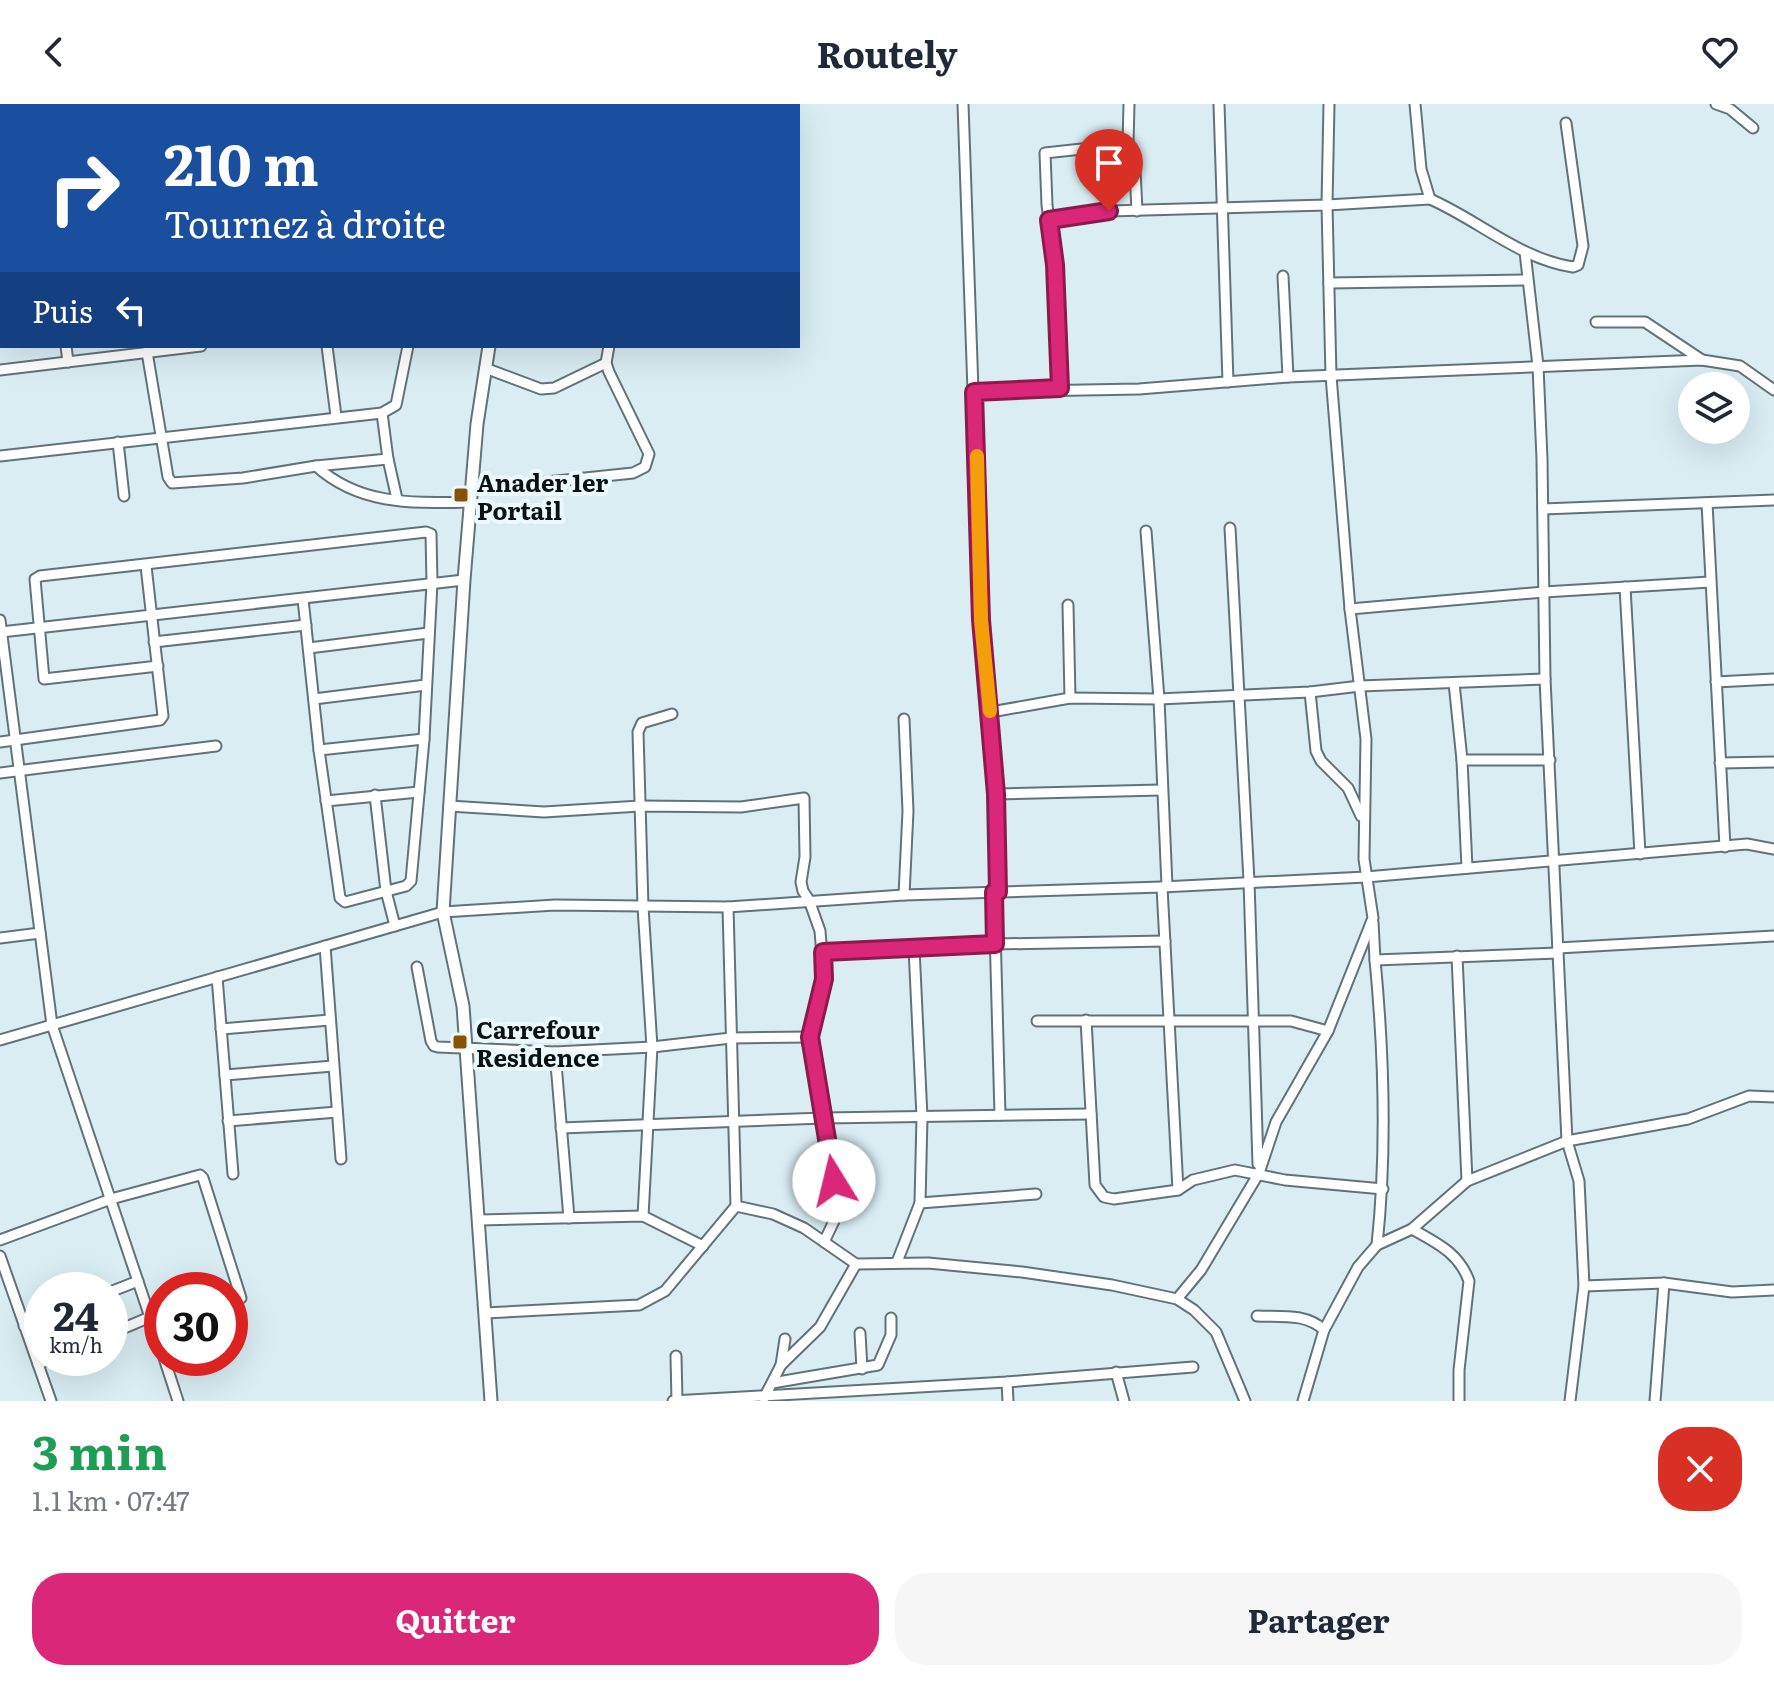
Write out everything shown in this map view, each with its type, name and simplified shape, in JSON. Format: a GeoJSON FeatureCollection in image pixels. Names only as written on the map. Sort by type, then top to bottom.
{"type":"FeatureCollection","features":[{"type":"Feature","properties":{"kind":"street"},"geometry":{"type":"LineString","coordinates":[[963,104],[981,620],[996,794],[995,944],[1000,1115]]}},
{"type":"Feature","properties":{"kind":"street"},"geometry":{"type":"LineString","coordinates":[[1129,104],[1128,144],[1135,170],[1137,211]]}},
{"type":"Feature","properties":{"kind":"street"},"geometry":{"type":"LineString","coordinates":[[1219,104],[1228,382]]}},
{"type":"Feature","properties":{"kind":"street"},"geometry":{"type":"LineString","coordinates":[[1329,104],[1327,205],[1331,376],[1350,609],[1366,739],[1363,819],[1366,877],[1373,918],[1382,1028],[1383,1189],[1377,1245]]}},
{"type":"Feature","properties":{"kind":"street"},"geometry":{"type":"LineString","coordinates":[[1415,104],[1421,169],[1430,199]]}},
{"type":"Feature","properties":{"kind":"street"},"geometry":{"type":"LineString","coordinates":[[1716,104],[1730,109],[1753,128]]}},
{"type":"Feature","properties":{"kind":"street"},"geometry":{"type":"LineString","coordinates":[[1049,220],[1077,214],[1430,199],[1452,208],[1525,252],[1573,267],[1582,258],[1583,246],[1566,123]]}},
{"type":"Feature","properties":{"kind":"street"},"geometry":{"type":"LineString","coordinates":[[1060,388],[1055,265],[1043,160],[1045,153],[1128,144]]}},
{"type":"Feature","properties":{"kind":"street"},"geometry":{"type":"LineString","coordinates":[[1525,252],[1538,366],[1545,679],[1567,1141],[1579,1181],[1584,1286],[1570,1401]]}},
{"type":"Feature","properties":{"kind":"street"},"geometry":{"type":"LineString","coordinates":[[1283,276],[1288,377]]}},
{"type":"Feature","properties":{"kind":"street"},"geometry":{"type":"LineString","coordinates":[[1329,283],[1527,280]]}},
{"type":"Feature","properties":{"kind":"street"},"geometry":{"type":"LineString","coordinates":[[1596,322],[1645,322],[1702,360]]}},
{"type":"Feature","properties":{"kind":"street"},"geometry":{"type":"LineString","coordinates":[[66,348],[68,362]]}},
{"type":"Feature","properties":{"kind":"street"},"geometry":{"type":"LineString","coordinates":[[0,370],[178,348]]}},
{"type":"Feature","properties":{"kind":"street"},"geometry":{"type":"LineString","coordinates":[[327,348],[336,416]]}},
{"type":"Feature","properties":{"kind":"street"},"geometry":{"type":"LineString","coordinates":[[0,456],[382,413],[396,405],[408,348]]}},
{"type":"Feature","properties":{"kind":"street"},"geometry":{"type":"LineString","coordinates":[[489,348],[464,580],[443,912],[459,978],[467,1047],[491,1401]]}},
{"type":"Feature","properties":{"kind":"street"},"geometry":{"type":"LineString","coordinates":[[316,466],[331,480],[351,491],[422,503],[633,473],[645,467],[649,454],[606,363],[609,348]]}},
{"type":"Feature","properties":{"kind":"street"},"geometry":{"type":"LineString","coordinates":[[154,350],[161,438],[168,477],[172,483],[243,478],[316,466],[388,459]]}},
{"type":"Feature","properties":{"kind":"street"},"geometry":{"type":"LineString","coordinates":[[974,392],[1060,388],[1139,389],[1288,377],[1702,360],[1740,366],[1774,390]]}},
{"type":"Feature","properties":{"kind":"street"},"geometry":{"type":"LineString","coordinates":[[485,368],[541,389],[554,388],[606,363]]}},
{"type":"Feature","properties":{"kind":"street"},"geometry":{"type":"LineString","coordinates":[[382,413],[397,499]]}},
{"type":"Feature","properties":{"kind":"street"},"geometry":{"type":"LineString","coordinates":[[118,442],[124,496]]}},
{"type":"Feature","properties":{"kind":"street"},"geometry":{"type":"LineString","coordinates":[[1543,509],[1774,500]]}},
{"type":"Feature","properties":{"kind":"street"},"geometry":{"type":"LineString","coordinates":[[1707,503],[1725,847]]}},
{"type":"Feature","properties":{"kind":"street"},"geometry":{"type":"LineString","coordinates":[[1230,528],[1249,881],[1259,1173]]}},
{"type":"Feature","properties":{"kind":"street"},"geometry":{"type":"LineString","coordinates":[[1146,531],[1159,699],[1167,1019],[1178,1190]]}},
{"type":"Feature","properties":{"kind":"street"},"geometry":{"type":"LineString","coordinates":[[158,666],[44,679],[35,579],[426,532],[431,534],[432,583],[424,739],[411,881],[406,886],[341,902],[319,750],[303,599]]}},
{"type":"Feature","properties":{"kind":"street"},"geometry":{"type":"LineString","coordinates":[[0,742],[156,722],[163,716],[146,566]]}},
{"type":"Feature","properties":{"kind":"street"},"geometry":{"type":"LineString","coordinates":[[1,632],[464,580]]}},
{"type":"Feature","properties":{"kind":"street"},"geometry":{"type":"LineString","coordinates":[[1350,609],[1544,592],[1710,582]]}},
{"type":"Feature","properties":{"kind":"street"},"geometry":{"type":"LineString","coordinates":[[1625,587],[1640,854]]}},
{"type":"Feature","properties":{"kind":"street"},"geometry":{"type":"LineString","coordinates":[[1068,605],[1070,698]]}},
{"type":"Feature","properties":{"kind":"street"},"geometry":{"type":"LineString","coordinates":[[0,620],[52,1025],[144,1299]]}},
{"type":"Feature","properties":{"kind":"street"},"geometry":{"type":"LineString","coordinates":[[154,642],[306,625]]}},
{"type":"Feature","properties":{"kind":"street"},"geometry":{"type":"LineString","coordinates":[[309,648],[428,633]]}},
{"type":"Feature","properties":{"kind":"street"},"geometry":{"type":"LineString","coordinates":[[991,712],[1070,698],[1239,696],[1360,686],[1545,679]]}},
{"type":"Feature","properties":{"kind":"street"},"geometry":{"type":"LineString","coordinates":[[1716,682],[1774,679]]}},
{"type":"Feature","properties":{"kind":"street"},"geometry":{"type":"LineString","coordinates":[[1454,683],[1462,760],[1467,868]]}},
{"type":"Feature","properties":{"kind":"street"},"geometry":{"type":"LineString","coordinates":[[314,699],[426,685]]}},
{"type":"Feature","properties":{"kind":"street"},"geometry":{"type":"LineString","coordinates":[[1310,692],[1316,751],[1321,761],[1348,788],[1363,819]]}},
{"type":"Feature","properties":{"kind":"street"},"geometry":{"type":"LineString","coordinates":[[643,1216],[652,1047],[643,907],[638,732],[642,723],[672,714]]}},
{"type":"Feature","properties":{"kind":"street"},"geometry":{"type":"LineString","coordinates":[[904,719],[908,811],[904,895]]}},
{"type":"Feature","properties":{"kind":"street"},"geometry":{"type":"LineString","coordinates":[[319,750],[424,739]]}},
{"type":"Feature","properties":{"kind":"street"},"geometry":{"type":"LineString","coordinates":[[0,773],[216,746]]}},
{"type":"Feature","properties":{"kind":"street"},"geometry":{"type":"LineString","coordinates":[[1462,760],[1550,760]]}},
{"type":"Feature","properties":{"kind":"street"},"geometry":{"type":"LineString","coordinates":[[1720,763],[1774,762]]}},
{"type":"Feature","properties":{"kind":"street"},"geometry":{"type":"LineString","coordinates":[[996,794],[1161,790]]}},
{"type":"Feature","properties":{"kind":"street"},"geometry":{"type":"LineString","coordinates":[[326,801],[419,792]]}},
{"type":"Feature","properties":{"kind":"street"},"geometry":{"type":"LineString","coordinates":[[375,795],[386,891],[395,926]]}},
{"type":"Feature","properties":{"kind":"street"},"geometry":{"type":"LineString","coordinates":[[449,806],[544,812],[640,806],[741,807],[804,798],[805,857],[801,882],[820,931],[824,979],[810,1037],[834,1181],[834,1221],[824,1242]]}},
{"type":"Feature","properties":{"kind":"street"},"geometry":{"type":"LineString","coordinates":[[0,1040],[443,912],[555,905],[728,907],[904,895],[1366,877],[1747,844],[1774,849]]}},
{"type":"Feature","properties":{"kind":"street"},"geometry":{"type":"LineString","coordinates":[[485,1313],[639,1305],[665,1291],[736,1206],[728,907]]}},
{"type":"Feature","properties":{"kind":"street"},"geometry":{"type":"LineString","coordinates":[[1177,1299],[1201,1270],[1259,1173],[1276,1122],[1328,1031],[1373,918]]}},
{"type":"Feature","properties":{"kind":"street"},"geometry":{"type":"LineString","coordinates":[[0,938],[40,933]]}},
{"type":"Feature","properties":{"kind":"street"},"geometry":{"type":"LineString","coordinates":[[1375,960],[1774,936]]}},
{"type":"Feature","properties":{"kind":"street"},"geometry":{"type":"LineString","coordinates":[[823,952],[995,944],[1165,941]]}},
{"type":"Feature","properties":{"kind":"street"},"geometry":{"type":"LineString","coordinates":[[325,946],[341,1159]]}},
{"type":"Feature","properties":{"kind":"street"},"geometry":{"type":"LineString","coordinates":[[897,1262],[920,1203],[922,1117],[914,948]]}},
{"type":"Feature","properties":{"kind":"street"},"geometry":{"type":"LineString","coordinates":[[1457,956],[1467,1181]]}},
{"type":"Feature","properties":{"kind":"street"},"geometry":{"type":"LineString","coordinates":[[417,967],[434,1046],[555,1052],[652,1047],[731,1038],[810,1037]]}},
{"type":"Feature","properties":{"kind":"street"},"geometry":{"type":"LineString","coordinates":[[217,977],[233,1174]]}},
{"type":"Feature","properties":{"kind":"street"},"geometry":{"type":"LineString","coordinates":[[221,1029],[330,1020]]}},
{"type":"Feature","properties":{"kind":"street"},"geometry":{"type":"LineString","coordinates":[[1086,1020],[1095,1185],[1099,1193],[1114,1199],[1178,1190],[1193,1180],[1235,1170],[1285,1180],[1383,1189]]}},
{"type":"Feature","properties":{"kind":"street"},"geometry":{"type":"LineString","coordinates":[[1037,1021],[1291,1021],[1328,1031]]}},
{"type":"Feature","properties":{"kind":"street"},"geometry":{"type":"LineString","coordinates":[[555,1052],[569,1218]]}},
{"type":"Feature","properties":{"kind":"street"},"geometry":{"type":"LineString","coordinates":[[225,1075],[333,1066]]}},
{"type":"Feature","properties":{"kind":"street"},"geometry":{"type":"LineString","coordinates":[[1303,1401],[1324,1330],[1358,1267],[1377,1245],[1412,1229],[1467,1181],[1567,1141],[1688,1119],[1749,1096],[1774,1097]]}},
{"type":"Feature","properties":{"kind":"street"},"geometry":{"type":"LineString","coordinates":[[228,1121],[337,1112]]}},
{"type":"Feature","properties":{"kind":"street"},"geometry":{"type":"LineString","coordinates":[[561,1128],[824,1118],[1091,1114]]}},
{"type":"Feature","properties":{"kind":"street"},"geometry":{"type":"LineString","coordinates":[[0,1240],[111,1199],[202,1176],[233,1272]]}},
{"type":"Feature","properties":{"kind":"street"},"geometry":{"type":"LineString","coordinates":[[920,1203],[1036,1194]]}},
{"type":"Feature","properties":{"kind":"street"},"geometry":{"type":"LineString","coordinates":[[736,1206],[773,1214],[804,1228],[856,1264],[897,1262],[1022,1272],[1112,1285],[1177,1299],[1194,1310],[1216,1332],[1245,1401]]}},
{"type":"Feature","properties":{"kind":"street"},"geometry":{"type":"LineString","coordinates":[[480,1220],[643,1216],[703,1246]]}},
{"type":"Feature","properties":{"kind":"street"},"geometry":{"type":"LineString","coordinates":[[1412,1229],[1456,1256],[1469,1281],[1459,1370],[1459,1401]]}},
{"type":"Feature","properties":{"kind":"street"},"geometry":{"type":"LineString","coordinates":[[0,1256],[24,1326]]}},
{"type":"Feature","properties":{"kind":"street"},"geometry":{"type":"LineString","coordinates":[[781,1365],[820,1327],[856,1264]]}},
{"type":"Feature","properties":{"kind":"street"},"geometry":{"type":"LineString","coordinates":[[128,1285],[138,1281]]}},
{"type":"Feature","properties":{"kind":"street"},"geometry":{"type":"LineString","coordinates":[[1584,1286],[1664,1283],[1732,1292],[1774,1290]]}},
{"type":"Feature","properties":{"kind":"street"},"geometry":{"type":"LineString","coordinates":[[1655,1401],[1664,1283]]}},
{"type":"Feature","properties":{"kind":"street"},"geometry":{"type":"LineString","coordinates":[[1257,1316],[1303,1318],[1315,1322],[1324,1330]]}},
{"type":"Feature","properties":{"kind":"street"},"geometry":{"type":"LineString","coordinates":[[772,1383],[875,1366],[881,1362],[891,1335],[891,1318]]}},
{"type":"Feature","properties":{"kind":"street"},"geometry":{"type":"LineString","coordinates":[[860,1333],[862,1369]]}},
{"type":"Feature","properties":{"kind":"street"},"geometry":{"type":"LineString","coordinates":[[764,1399],[781,1365],[785,1339]]}},
{"type":"Feature","properties":{"kind":"street"},"geometry":{"type":"LineString","coordinates":[[676,1356],[676,1401],[851,1396],[1193,1367]]}},
{"type":"Feature","properties":{"kind":"street"},"geometry":{"type":"LineString","coordinates":[[1116,1372],[1124,1401]]}},
{"type":"Feature","properties":{"kind":"street"},"geometry":{"type":"LineString","coordinates":[[42,1376],[51,1401]]}},
{"type":"Feature","properties":{"kind":"street"},"geometry":{"type":"LineString","coordinates":[[170,1376],[178,1401]]}},
{"type":"Feature","properties":{"kind":"street"},"geometry":{"type":"LineString","coordinates":[[1007,1382],[1008,1401]]}},
{"type":"Feature","properties":{"kind":"slow traffic"},"geometry":{"type":"LineString","coordinates":[[977,456],[981,620],[990,711]]}},
{"type":"Feature","properties":{"kind":"place","name":"Anader 1er Portail"},"geometry":{"type":"Point","coordinates":[461,495]}},
{"type":"Feature","properties":{"kind":"place","name":"Carrefour Residence"},"geometry":{"type":"Point","coordinates":[460,1042]}},
{"type":"Feature","properties":{"kind":"route"},"geometry":{"type":"LineString","coordinates":[[834,1181],[810,1037],[824,979],[823,952],[995,944],[994,892],[998,892],[996,794],[981,620],[974,392],[1060,388],[1055,265],[1049,220],[1109,211]]}}]}
